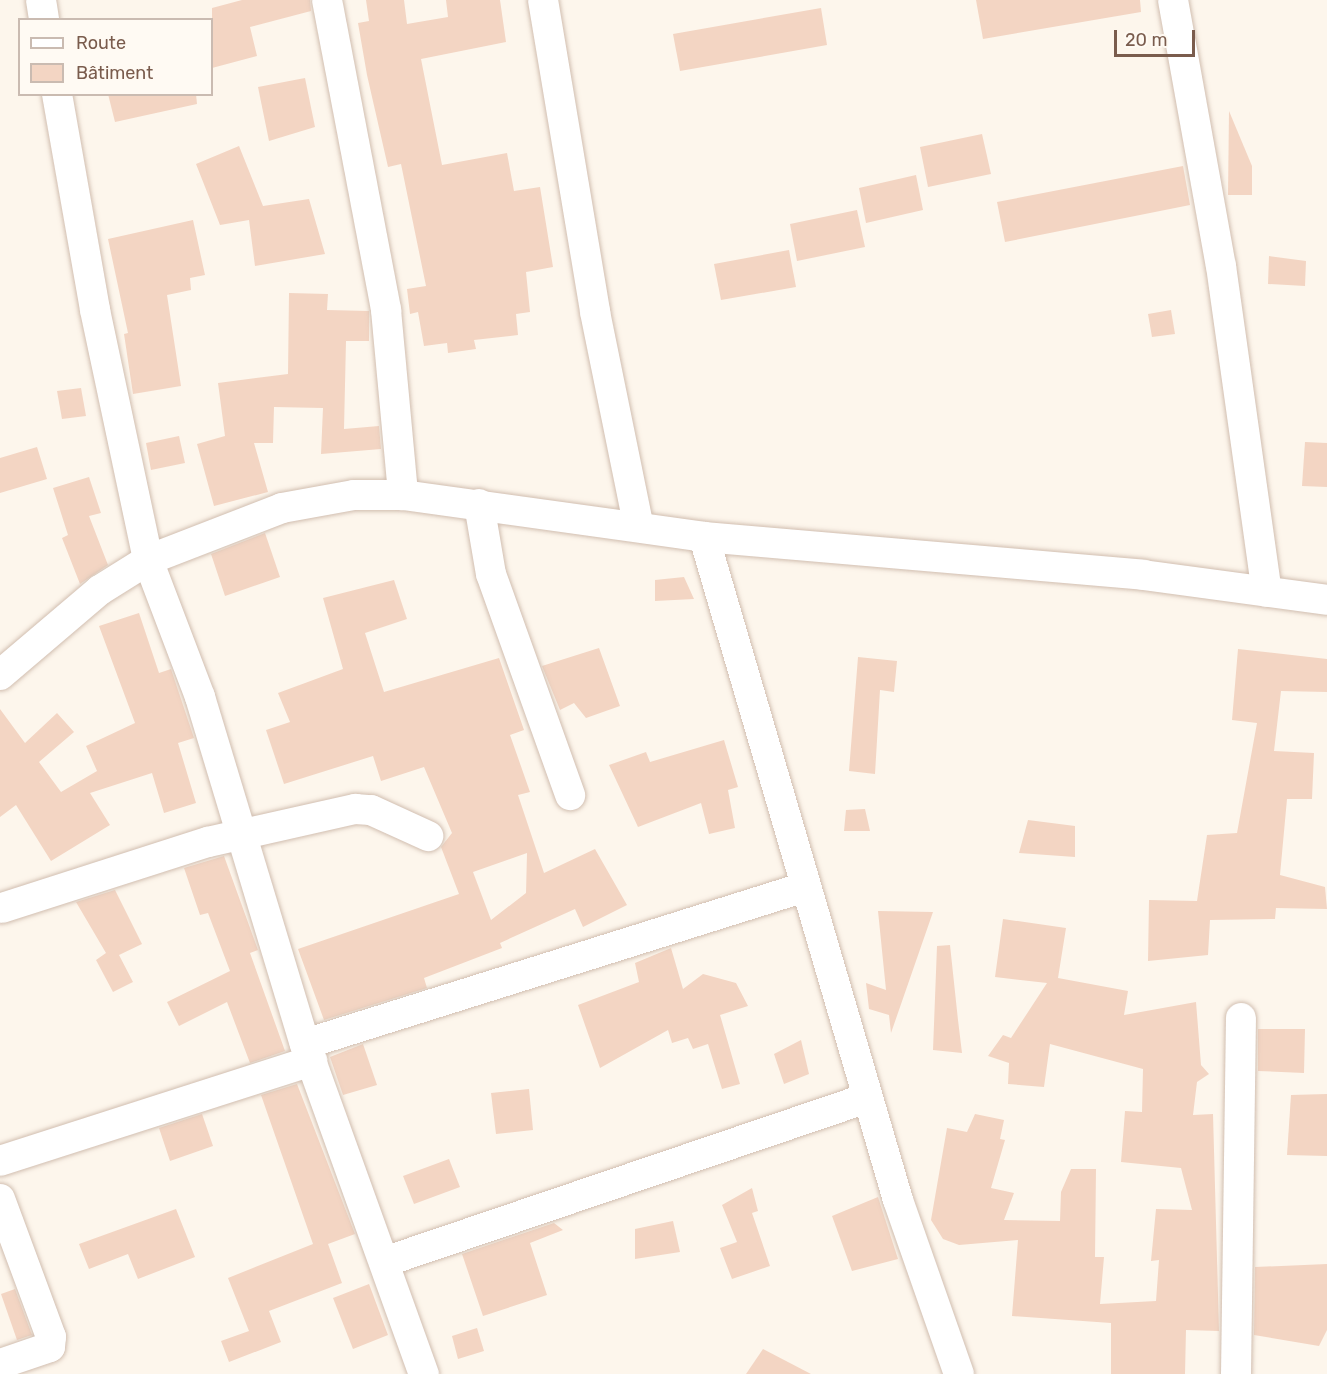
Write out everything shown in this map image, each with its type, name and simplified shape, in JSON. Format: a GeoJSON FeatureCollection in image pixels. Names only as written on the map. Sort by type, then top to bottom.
{"type":"FeatureCollection","features":[{"type":"Feature","properties":{"kind":"street"},"geometry":{"type":"LineString","coordinates":[[41,0],[44,18]]}},
{"type":"Feature","properties":{"kind":"street"},"geometry":{"type":"LineString","coordinates":[[327,0],[386,310],[403,495]]}},
{"type":"Feature","properties":{"kind":"street"},"geometry":{"type":"LineString","coordinates":[[543,0],[595,312],[638,524]]}},
{"type":"Feature","properties":{"kind":"street"},"geometry":{"type":"LineString","coordinates":[[1173,0],[1221,266],[1267,592]]}},
{"type":"Feature","properties":{"kind":"street"},"geometry":{"type":"LineString","coordinates":[[57,96],[95,310],[148,560],[244,837],[308,1053],[424,1374]]}},
{"type":"Feature","properties":{"kind":"street"},"geometry":{"type":"LineString","coordinates":[[0,675],[100,590],[148,560],[312,500],[403,495],[638,524],[704,537],[1143,575],[1327,600]]}},
{"type":"Feature","properties":{"kind":"street"},"geometry":{"type":"LineString","coordinates":[[479,504],[491,574],[570,795]]}},
{"type":"Feature","properties":{"kind":"street"},"geometry":{"type":"LineString","coordinates":[[704,537],[867,1098],[959,1374]]}},
{"type":"Feature","properties":{"kind":"street"},"geometry":{"type":"LineString","coordinates":[[2,908],[208,842],[244,837],[355,809],[384,815],[428,836]]}},
{"type":"Feature","properties":{"kind":"street"},"geometry":{"type":"LineString","coordinates":[[0,1161],[308,1053],[805,887]]}},
{"type":"Feature","properties":{"kind":"street"},"geometry":{"type":"LineString","coordinates":[[1236,1374],[1241,1018]]}},
{"type":"Feature","properties":{"kind":"street"},"geometry":{"type":"LineString","coordinates":[[384,1262],[867,1098]]}},
{"type":"Feature","properties":{"kind":"street"},"geometry":{"type":"LineString","coordinates":[[0,1199],[51,1337],[50,1347],[0,1365]]}},
{"type":"Feature","properties":{"kind":"building"},"geometry":{"type":"Polygon","coordinates":[[[242,0],[310,0],[311,11],[250,27],[257,56],[213,68],[212,8],[242,0]]]}},
{"type":"Feature","properties":{"kind":"building"},"geometry":{"type":"Polygon","coordinates":[[[366,0],[404,0],[407,24],[448,17],[446,0],[500,0],[506,42],[421,59],[442,165],[507,153],[514,191],[540,187],[553,267],[526,272],[530,312],[516,314],[518,335],[474,340],[476,349],[448,353],[447,343],[424,346],[418,312],[410,314],[407,289],[426,286],[401,164],[388,167],[367,75],[358,23],[369,21],[366,0]]]}},
{"type":"Feature","properties":{"kind":"building"},"geometry":{"type":"Polygon","coordinates":[[[976,0],[1140,0],[1141,12],[983,39],[976,0]]]}},
{"type":"Feature","properties":{"kind":"building"},"geometry":{"type":"Polygon","coordinates":[[[821,8],[827,45],[680,71],[673,34],[821,8]]]}},
{"type":"Feature","properties":{"kind":"building"},"geometry":{"type":"Polygon","coordinates":[[[305,78],[315,127],[269,141],[258,87],[305,78]]]}},
{"type":"Feature","properties":{"kind":"building"},"geometry":{"type":"Polygon","coordinates":[[[108,96],[196,96],[197,104],[115,122],[108,96]]]}},
{"type":"Feature","properties":{"kind":"building"},"geometry":{"type":"Polygon","coordinates":[[[1229,111],[1252,166],[1252,195],[1228,195],[1229,111]]]}},
{"type":"Feature","properties":{"kind":"building"},"geometry":{"type":"Polygon","coordinates":[[[982,134],[991,174],[928,187],[920,147],[982,134]]]}},
{"type":"Feature","properties":{"kind":"building"},"geometry":{"type":"Polygon","coordinates":[[[239,146],[263,206],[309,199],[325,254],[255,266],[249,220],[220,225],[196,164],[239,146]]]}},
{"type":"Feature","properties":{"kind":"building"},"geometry":{"type":"Polygon","coordinates":[[[1183,166],[1190,205],[1005,242],[997,202],[1183,166]]]}},
{"type":"Feature","properties":{"kind":"building"},"geometry":{"type":"Polygon","coordinates":[[[916,175],[923,210],[866,223],[859,188],[916,175]]]}},
{"type":"Feature","properties":{"kind":"building"},"geometry":{"type":"Polygon","coordinates":[[[857,210],[865,247],[797,261],[790,224],[857,210]]]}},
{"type":"Feature","properties":{"kind":"building"},"geometry":{"type":"Polygon","coordinates":[[[193,220],[205,275],[190,278],[191,290],[167,295],[181,386],[133,394],[124,334],[128,333],[108,239],[193,220]]]}},
{"type":"Feature","properties":{"kind":"building"},"geometry":{"type":"Polygon","coordinates":[[[789,250],[796,287],[721,300],[714,264],[789,250]]]}},
{"type":"Feature","properties":{"kind":"building"},"geometry":{"type":"Polygon","coordinates":[[[1269,256],[1306,261],[1305,286],[1268,284],[1269,256]]]}},
{"type":"Feature","properties":{"kind":"building"},"geometry":{"type":"Polygon","coordinates":[[[289,293],[328,294],[327,310],[369,311],[369,341],[346,341],[344,429],[379,426],[381,449],[321,454],[323,408],[274,407],[273,443],[254,443],[268,492],[214,506],[197,444],[225,436],[218,383],[288,374],[289,293]]]}},
{"type":"Feature","properties":{"kind":"building"},"geometry":{"type":"Polygon","coordinates":[[[1171,310],[1175,334],[1152,337],[1148,314],[1171,310]]]}},
{"type":"Feature","properties":{"kind":"building"},"geometry":{"type":"Polygon","coordinates":[[[81,388],[86,416],[62,419],[57,391],[81,388]]]}},
{"type":"Feature","properties":{"kind":"building"},"geometry":{"type":"Polygon","coordinates":[[[179,436],[185,463],[151,470],[146,443],[179,436]]]}},
{"type":"Feature","properties":{"kind":"building"},"geometry":{"type":"Polygon","coordinates":[[[1305,442],[1327,443],[1327,487],[1302,486],[1305,442]]]}},
{"type":"Feature","properties":{"kind":"building"},"geometry":{"type":"Polygon","coordinates":[[[37,447],[47,479],[0,493],[0,458],[37,447]]]}},
{"type":"Feature","properties":{"kind":"building"},"geometry":{"type":"Polygon","coordinates":[[[89,477],[101,513],[89,516],[108,565],[80,584],[62,538],[68,535],[53,488],[89,477]]]}},
{"type":"Feature","properties":{"kind":"building"},"geometry":{"type":"Polygon","coordinates":[[[265,533],[280,577],[225,596],[211,554],[265,533]]]}},
{"type":"Feature","properties":{"kind":"building"},"geometry":{"type":"Polygon","coordinates":[[[684,577],[694,599],[655,601],[655,580],[684,577]]]}},
{"type":"Feature","properties":{"kind":"building"},"geometry":{"type":"Polygon","coordinates":[[[394,580],[407,619],[365,633],[384,692],[499,658],[524,730],[510,735],[530,792],[518,795],[544,873],[595,849],[627,905],[583,927],[575,909],[500,943],[502,948],[424,978],[427,988],[324,1020],[298,949],[459,894],[441,847],[452,833],[424,767],[381,781],[373,756],[284,784],[266,730],[290,722],[278,693],[343,669],[323,598],[394,580]],[[527,853],[473,872],[491,920],[526,893],[527,853]]]}},
{"type":"Feature","properties":{"kind":"building"},"geometry":{"type":"Polygon","coordinates":[[[139,613],[159,673],[171,669],[194,738],[178,743],[196,803],[164,813],[152,773],[90,793],[110,825],[51,861],[16,805],[0,817],[0,709],[25,743],[57,713],[74,732],[39,762],[61,792],[97,771],[86,746],[135,723],[99,626],[139,613]]]}},
{"type":"Feature","properties":{"kind":"building"},"geometry":{"type":"Polygon","coordinates":[[[599,648],[620,706],[586,718],[574,703],[560,710],[542,666],[599,648]]]}},
{"type":"Feature","properties":{"kind":"building"},"geometry":{"type":"Polygon","coordinates":[[[1238,649],[1327,659],[1327,692],[1281,691],[1274,751],[1314,753],[1312,799],[1287,799],[1280,875],[1325,887],[1327,909],[1276,908],[1275,919],[1210,920],[1208,955],[1148,961],[1149,900],[1197,901],[1207,835],[1237,833],[1257,723],[1232,720],[1238,649]]]}},
{"type":"Feature","properties":{"kind":"building"},"geometry":{"type":"Polygon","coordinates":[[[858,657],[897,661],[894,692],[880,690],[875,774],[849,771],[858,657]]]}},
{"type":"Feature","properties":{"kind":"building"},"geometry":{"type":"Polygon","coordinates":[[[724,740],[738,787],[728,790],[735,828],[709,834],[701,803],[638,827],[609,765],[646,752],[650,762],[724,740]]]}},
{"type":"Feature","properties":{"kind":"building"},"geometry":{"type":"Polygon","coordinates":[[[865,809],[870,831],[844,831],[846,810],[865,809]]]}},
{"type":"Feature","properties":{"kind":"building"},"geometry":{"type":"Polygon","coordinates":[[[1028,820],[1075,826],[1075,857],[1019,853],[1028,820]]]}},
{"type":"Feature","properties":{"kind":"building"},"geometry":{"type":"Polygon","coordinates":[[[224,856],[258,950],[250,953],[285,1051],[250,1063],[227,1002],[179,1026],[167,1002],[230,971],[208,913],[200,915],[184,868],[224,856]]]}},
{"type":"Feature","properties":{"kind":"building"},"geometry":{"type":"Polygon","coordinates":[[[115,890],[142,944],[119,955],[133,982],[113,992],[96,960],[106,953],[76,902],[115,890]]]}},
{"type":"Feature","properties":{"kind":"building"},"geometry":{"type":"Polygon","coordinates":[[[878,911],[933,912],[891,1033],[889,1015],[869,1009],[866,983],[886,990],[878,911]]]}},
{"type":"Feature","properties":{"kind":"building"},"geometry":{"type":"Polygon","coordinates":[[[1003,919],[1066,928],[1058,978],[1128,991],[1124,1015],[1196,1002],[1201,1065],[1209,1074],[1197,1082],[1193,1115],[1213,1114],[1219,1331],[1186,1330],[1185,1374],[1111,1374],[1111,1323],[1012,1316],[1018,1240],[959,1245],[943,1239],[931,1220],[947,1128],[967,1132],[975,1114],[1004,1120],[1000,1139],[1005,1140],[991,1188],[1014,1193],[1004,1220],[1060,1221],[1061,1192],[1071,1169],[1096,1169],[1095,1257],[1104,1257],[1100,1304],[1156,1301],[1159,1260],[1151,1261],[1156,1209],[1192,1210],[1181,1168],[1121,1162],[1125,1111],[1142,1112],[1143,1069],[1050,1044],[1044,1087],[1008,1084],[1009,1063],[988,1056],[1003,1035],[1011,1038],[1047,983],[995,977],[1003,919]]]}},
{"type":"Feature","properties":{"kind":"building"},"geometry":{"type":"Polygon","coordinates":[[[950,945],[962,1053],[933,1050],[937,946],[950,945]]]}},
{"type":"Feature","properties":{"kind":"building"},"geometry":{"type":"Polygon","coordinates":[[[671,948],[683,989],[703,974],[736,983],[748,1006],[720,1015],[740,1084],[722,1089],[708,1044],[693,1049],[688,1038],[672,1043],[668,1030],[600,1068],[578,1005],[639,982],[635,963],[671,948]]]}},
{"type":"Feature","properties":{"kind":"building"},"geometry":{"type":"Polygon","coordinates":[[[1258,1029],[1305,1029],[1304,1073],[1258,1071],[1258,1029]]]}},
{"type":"Feature","properties":{"kind":"building"},"geometry":{"type":"Polygon","coordinates":[[[801,1040],[809,1074],[784,1084],[774,1054],[801,1040]]]}},
{"type":"Feature","properties":{"kind":"building"},"geometry":{"type":"Polygon","coordinates":[[[363,1044],[377,1085],[343,1095],[330,1057],[363,1044]]]}},
{"type":"Feature","properties":{"kind":"building"},"geometry":{"type":"Polygon","coordinates":[[[297,1084],[355,1234],[328,1244],[342,1283],[269,1311],[281,1342],[229,1362],[221,1341],[249,1331],[228,1278],[313,1244],[261,1095],[297,1084]]]}},
{"type":"Feature","properties":{"kind":"building"},"geometry":{"type":"Polygon","coordinates":[[[529,1089],[533,1130],[496,1134],[491,1093],[529,1089]]]}},
{"type":"Feature","properties":{"kind":"building"},"geometry":{"type":"Polygon","coordinates":[[[1327,1094],[1327,1156],[1287,1155],[1291,1095],[1327,1094]]]}},
{"type":"Feature","properties":{"kind":"building"},"geometry":{"type":"Polygon","coordinates":[[[202,1114],[213,1146],[170,1161],[159,1128],[202,1114]]]}},
{"type":"Feature","properties":{"kind":"building"},"geometry":{"type":"Polygon","coordinates":[[[449,1159],[460,1187],[414,1204],[403,1176],[449,1159]]]}},
{"type":"Feature","properties":{"kind":"building"},"geometry":{"type":"Polygon","coordinates":[[[752,1188],[758,1211],[752,1213],[770,1266],[732,1279],[720,1248],[737,1242],[722,1205],[752,1188]]]}},
{"type":"Feature","properties":{"kind":"building"},"geometry":{"type":"Polygon","coordinates":[[[878,1197],[898,1259],[852,1271],[832,1216],[878,1197]]]}},
{"type":"Feature","properties":{"kind":"building"},"geometry":{"type":"Polygon","coordinates":[[[176,1209],[195,1257],[138,1279],[128,1254],[89,1269],[79,1244],[176,1209]]]}},
{"type":"Feature","properties":{"kind":"building"},"geometry":{"type":"Polygon","coordinates":[[[673,1221],[680,1252],[635,1259],[635,1229],[673,1221]]]}},
{"type":"Feature","properties":{"kind":"building"},"geometry":{"type":"Polygon","coordinates":[[[554,1223],[563,1230],[530,1243],[547,1295],[483,1316],[462,1254],[554,1223]]]}},
{"type":"Feature","properties":{"kind":"building"},"geometry":{"type":"Polygon","coordinates":[[[1327,1264],[1327,1330],[1319,1346],[1254,1335],[1255,1267],[1327,1264]]]}},
{"type":"Feature","properties":{"kind":"building"},"geometry":{"type":"Polygon","coordinates":[[[369,1284],[388,1335],[353,1349],[333,1298],[369,1284]]]}},
{"type":"Feature","properties":{"kind":"building"},"geometry":{"type":"Polygon","coordinates":[[[15,1289],[32,1335],[17,1340],[1,1294],[15,1289]]]}},
{"type":"Feature","properties":{"kind":"building"},"geometry":{"type":"Polygon","coordinates":[[[477,1328],[484,1351],[458,1359],[452,1336],[477,1328]]]}},
{"type":"Feature","properties":{"kind":"building"},"geometry":{"type":"Polygon","coordinates":[[[763,1349],[811,1374],[746,1374],[763,1349]]]}}]}
